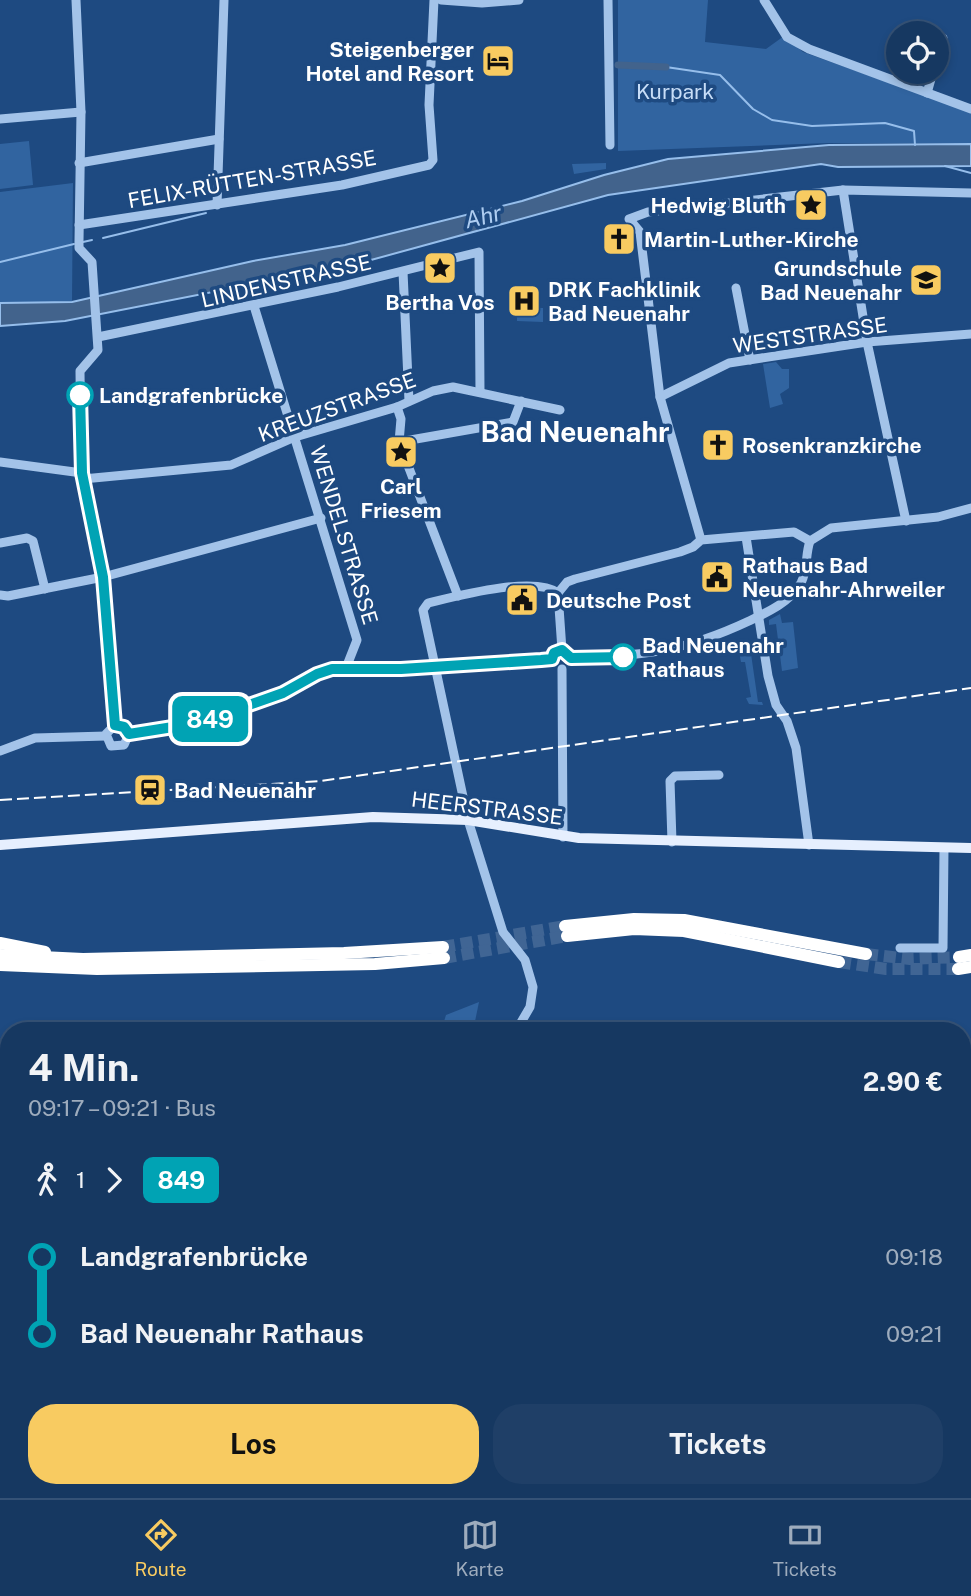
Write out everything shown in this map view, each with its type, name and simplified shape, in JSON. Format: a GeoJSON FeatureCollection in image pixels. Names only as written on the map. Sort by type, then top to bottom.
{"type":"FeatureCollection","features":[{"type":"Feature","properties":{"kind":"highway"},"geometry":{"type":"LineString","coordinates":[[839,962],[684,931],[566,931],[634,919],[684,920],[866,954]]}},
{"type":"Feature","properties":{"kind":"highway"},"geometry":{"type":"LineString","coordinates":[[0,943],[83,960]]}},
{"type":"Feature","properties":{"kind":"highway"},"geometry":{"type":"LineString","coordinates":[[0,955],[83,960],[444,952],[375,964],[97,969],[0,965]]}},
{"type":"Feature","properties":{"kind":"main road","name":"HEERSTRASSE"},"geometry":{"type":"LineString","coordinates":[[0,845],[373,817],[468,820],[563,837],[971,848]]}},
{"type":"Feature","properties":{"kind":"street"},"geometry":{"type":"LineString","coordinates":[[76,0],[80,112],[79,243],[92,261],[98,331],[98,350],[80,371],[82,476],[103,577],[115,725]]}},
{"type":"Feature","properties":{"kind":"street"},"geometry":{"type":"LineString","coordinates":[[217,205],[224,0]]}},
{"type":"Feature","properties":{"kind":"street","name":"FELIX-RÜTTEN-STRASSE"},"geometry":{"type":"LineString","coordinates":[[79,225],[342,185],[429,165],[433,160],[429,99],[435,0]]}},
{"type":"Feature","properties":{"kind":"street"},"geometry":{"type":"LineString","coordinates":[[441,0],[519,0]]}},
{"type":"Feature","properties":{"kind":"street"},"geometry":{"type":"LineString","coordinates":[[608,0],[610,145]]}},
{"type":"Feature","properties":{"kind":"street"},"geometry":{"type":"LineString","coordinates":[[764,0],[787,37],[809,50],[971,109]]}},
{"type":"Feature","properties":{"kind":"street"},"geometry":{"type":"LineString","coordinates":[[927,93],[930,84]]}},
{"type":"Feature","properties":{"kind":"street"},"geometry":{"type":"LineString","coordinates":[[0,119],[80,112]]}},
{"type":"Feature","properties":{"kind":"street"},"geometry":{"type":"LineString","coordinates":[[79,163],[219,139]]}},
{"type":"Feature","properties":{"kind":"street"},"geometry":{"type":"LineString","coordinates":[[843,190],[867,342],[906,522]]}},
{"type":"Feature","properties":{"kind":"street"},"geometry":{"type":"LineString","coordinates":[[701,540],[660,397],[640,232],[629,219],[648,212],[843,190],[971,193]]}},
{"type":"Feature","properties":{"kind":"street","name":"LINDENSTRASSE"},"geometry":{"type":"LineString","coordinates":[[98,331],[254,306],[479,252],[480,392]]}},
{"type":"Feature","properties":{"kind":"street"},"geometry":{"type":"LineString","coordinates":[[403,272],[409,401]]}},
{"type":"Feature","properties":{"kind":"street"},"geometry":{"type":"LineString","coordinates":[[736,288],[750,359]]}},
{"type":"Feature","properties":{"kind":"street","name":"WENDELSTRASSE"},"geometry":{"type":"LineString","coordinates":[[254,306],[321,518],[357,645],[348,657],[346,668]]}},
{"type":"Feature","properties":{"kind":"street","name":"WESTSTRASSE"},"geometry":{"type":"LineString","coordinates":[[660,397],[729,363],[867,342],[971,334]]}},
{"type":"Feature","properties":{"kind":"street","name":"KREUZSTRASSE"},"geometry":{"type":"LineString","coordinates":[[0,462],[82,476],[231,465],[295,436],[397,407],[453,387],[560,410]]}},
{"type":"Feature","properties":{"kind":"street"},"geometry":{"type":"LineString","coordinates":[[399,442],[513,422],[521,401]]}},
{"type":"Feature","properties":{"kind":"street"},"geometry":{"type":"LineString","coordinates":[[397,407],[401,419],[399,442],[458,596]]}},
{"type":"Feature","properties":{"kind":"street"},"geometry":{"type":"LineString","coordinates":[[810,541],[831,528],[906,522],[971,508]]}},
{"type":"Feature","properties":{"kind":"street"},"geometry":{"type":"LineString","coordinates":[[0,595],[8,596],[103,577],[321,518]]}},
{"type":"Feature","properties":{"kind":"street"},"geometry":{"type":"LineString","coordinates":[[558,593],[575,579],[680,552],[693,547],[701,540],[794,532],[810,541]]}},
{"type":"Feature","properties":{"kind":"street"},"geometry":{"type":"LineString","coordinates":[[746,537],[776,705],[787,721],[796,748],[809,845]]}},
{"type":"Feature","properties":{"kind":"street"},"geometry":{"type":"LineString","coordinates":[[0,543],[27,538],[33,541],[45,589]]}},
{"type":"Feature","properties":{"kind":"street"},"geometry":{"type":"LineString","coordinates":[[558,593],[562,650],[571,658],[625,657],[670,651],[698,644],[759,617],[780,604],[799,586],[806,570],[810,541]]}},
{"type":"Feature","properties":{"kind":"street"},"geometry":{"type":"LineString","coordinates":[[521,1022],[530,1007],[531,979],[525,960],[503,932],[468,820],[423,612],[428,603],[458,596],[542,585],[558,593]]}},
{"type":"Feature","properties":{"kind":"street"},"geometry":{"type":"LineString","coordinates":[[562,650],[554,653],[552,659],[556,667],[562,669],[569,665],[571,658]]}},
{"type":"Feature","properties":{"kind":"street"},"geometry":{"type":"LineString","coordinates":[[129,734],[198,723],[283,693],[324,671],[552,659]]}},
{"type":"Feature","properties":{"kind":"street"},"geometry":{"type":"LineString","coordinates":[[562,669],[563,837]]}},
{"type":"Feature","properties":{"kind":"street"},"geometry":{"type":"LineString","coordinates":[[115,725],[124,727],[129,734],[127,743],[118,748],[109,745],[106,736],[109,728],[115,725]]}},
{"type":"Feature","properties":{"kind":"street"},"geometry":{"type":"LineString","coordinates":[[0,751],[35,738],[106,736]]}},
{"type":"Feature","properties":{"kind":"street"},"geometry":{"type":"LineString","coordinates":[[672,842],[670,781],[675,776],[719,775]]}},
{"type":"Feature","properties":{"kind":"street"},"geometry":{"type":"LineString","coordinates":[[900,948],[943,948],[944,848]]}},
{"type":"Feature","properties":{"kind":"green space","name":"Kurpark"},"geometry":{"type":"Polygon","coordinates":[[[618,0],[708,0],[705,42],[766,49],[784,36],[803,52],[886,82],[886,84],[971,112],[971,143],[828,143],[618,151],[618,0]]]}},
{"type":"Feature","properties":{"kind":"green space"},"geometry":{"type":"Polygon","coordinates":[[[29,141],[33,185],[0,189],[0,144],[29,141]]]}},
{"type":"Feature","properties":{"kind":"green space"},"geometry":{"type":"Polygon","coordinates":[[[606,163],[606,169],[574,174],[572,164],[606,163]]]}},
{"type":"Feature","properties":{"kind":"green space"},"geometry":{"type":"Polygon","coordinates":[[[73,183],[72,302],[0,303],[0,192],[73,183]]]}},
{"type":"Feature","properties":{"kind":"green space"},"geometry":{"type":"Polygon","coordinates":[[[517,307],[543,308],[543,322],[517,321],[517,307]]]}},
{"type":"Feature","properties":{"kind":"green space"},"geometry":{"type":"Polygon","coordinates":[[[776,362],[782,369],[789,369],[789,388],[780,394],[783,404],[770,408],[763,364],[776,362]]]}},
{"type":"Feature","properties":{"kind":"green space"},"geometry":{"type":"Polygon","coordinates":[[[780,614],[782,623],[793,622],[798,668],[782,671],[776,624],[769,625],[769,620],[780,614]]]}},
{"type":"Feature","properties":{"kind":"green space"},"geometry":{"type":"Polygon","coordinates":[[[745,640],[746,647],[750,647],[758,702],[763,705],[749,704],[746,698],[751,697],[745,662],[741,662],[737,641],[745,640]]]}},
{"type":"Feature","properties":{"kind":"green space"},"geometry":{"type":"Polygon","coordinates":[[[479,1002],[475,1022],[444,1022],[446,1015],[479,1002]]]}},
{"type":"Feature","properties":{"kind":"water","name":"Ahr"},"geometry":{"type":"Polygon","coordinates":[[[971,144],[971,166],[838,167],[821,164],[608,195],[360,263],[65,321],[0,326],[0,303],[72,302],[253,261],[345,245],[522,201],[604,175],[668,159],[829,145],[971,144]]]}},
{"type":"Feature","properties":{"kind":"waterway"},"geometry":{"type":"LineString","coordinates":[[618,65],[666,67]]}},
{"type":"Feature","properties":{"kind":"waterway"},"geometry":{"type":"LineString","coordinates":[[666,67],[720,75],[753,109],[772,120],[812,126],[885,123],[914,131],[915,145]]}},
{"type":"Feature","properties":{"kind":"waterway"},"geometry":{"type":"LineString","coordinates":[[945,166],[971,173]]}},
{"type":"Feature","properties":{"kind":"waterway"},"geometry":{"type":"LineString","coordinates":[[103,238],[206,213]]}},
{"type":"Feature","properties":{"kind":"waterway"},"geometry":{"type":"LineString","coordinates":[[83,242],[92,240]]}},
{"type":"Feature","properties":{"kind":"waterway"},"geometry":{"type":"LineString","coordinates":[[0,262],[74,244]]}},
{"type":"Feature","properties":{"kind":"tunnel"},"geometry":{"type":"LineString","coordinates":[[443,947],[565,926]]}},
{"type":"Feature","properties":{"kind":"tunnel"},"geometry":{"type":"LineString","coordinates":[[444,958],[567,936]]}},
{"type":"Feature","properties":{"kind":"tunnel"},"geometry":{"type":"LineString","coordinates":[[866,954],[910,959],[959,957]]}},
{"type":"Feature","properties":{"kind":"tunnel"},"geometry":{"type":"LineString","coordinates":[[839,962],[886,969],[958,969]]}},
{"type":"Feature","properties":{"kind":"railway"},"geometry":{"type":"LineString","coordinates":[[0,800],[321,781],[971,688]]}},
{"type":"Feature","properties":{"kind":"bus line","name":"849"},"geometry":{"type":"LineString","coordinates":[[80,395],[82,473],[103,577],[113,673],[115,725],[124,727],[129,734],[198,723],[283,693],[317,674],[338,668],[401,669],[541,660],[552,659],[554,653],[562,650],[567,651],[571,658],[623,657]]}},
{"type":"Feature","properties":{"kind":"place","name":"Steigenberger Hotel and Resort"},"geometry":{"type":"Point","coordinates":[498,61]}},
{"type":"Feature","properties":{"kind":"place","name":"Hedwig Bluth"},"geometry":{"type":"Point","coordinates":[811,205]}},
{"type":"Feature","properties":{"kind":"place","name":"Martin-Luther-Kirche"},"geometry":{"type":"Point","coordinates":[619,239]}},
{"type":"Feature","properties":{"kind":"place","name":"Bertha Vos"},"geometry":{"type":"Point","coordinates":[440,268]}},
{"type":"Feature","properties":{"kind":"place","name":"Grundschule Bad Neuenahr"},"geometry":{"type":"Point","coordinates":[926,280]}},
{"type":"Feature","properties":{"kind":"place","name":"DRK Fachklinik Bad Neuenahr"},"geometry":{"type":"Point","coordinates":[524,301]}},
{"type":"Feature","properties":{"kind":"place","name":"Landgrafenbrücke"},"geometry":{"type":"Point","coordinates":[80,395]}},
{"type":"Feature","properties":{"kind":"place","name":"Rosenkranzkirche"},"geometry":{"type":"Point","coordinates":[718,445]}},
{"type":"Feature","properties":{"kind":"place","name":"Carl Friesem"},"geometry":{"type":"Point","coordinates":[401,452]}},
{"type":"Feature","properties":{"kind":"place","name":"Rathaus Bad Neuenahr-Ahrweiler"},"geometry":{"type":"Point","coordinates":[717,577]}},
{"type":"Feature","properties":{"kind":"place","name":"Deutsche Post"},"geometry":{"type":"Point","coordinates":[522,600]}},
{"type":"Feature","properties":{"kind":"place","name":"Bad Neuenahr Rathaus"},"geometry":{"type":"Point","coordinates":[623,657]}},
{"type":"Feature","properties":{"kind":"place","name":"Bad Neuenahr"},"geometry":{"type":"Point","coordinates":[150,790]}},
{"type":"Feature","properties":{"kind":"district","name":"Bad Neuenahr"},"geometry":{"type":"Point","coordinates":[575,431]}}]}
